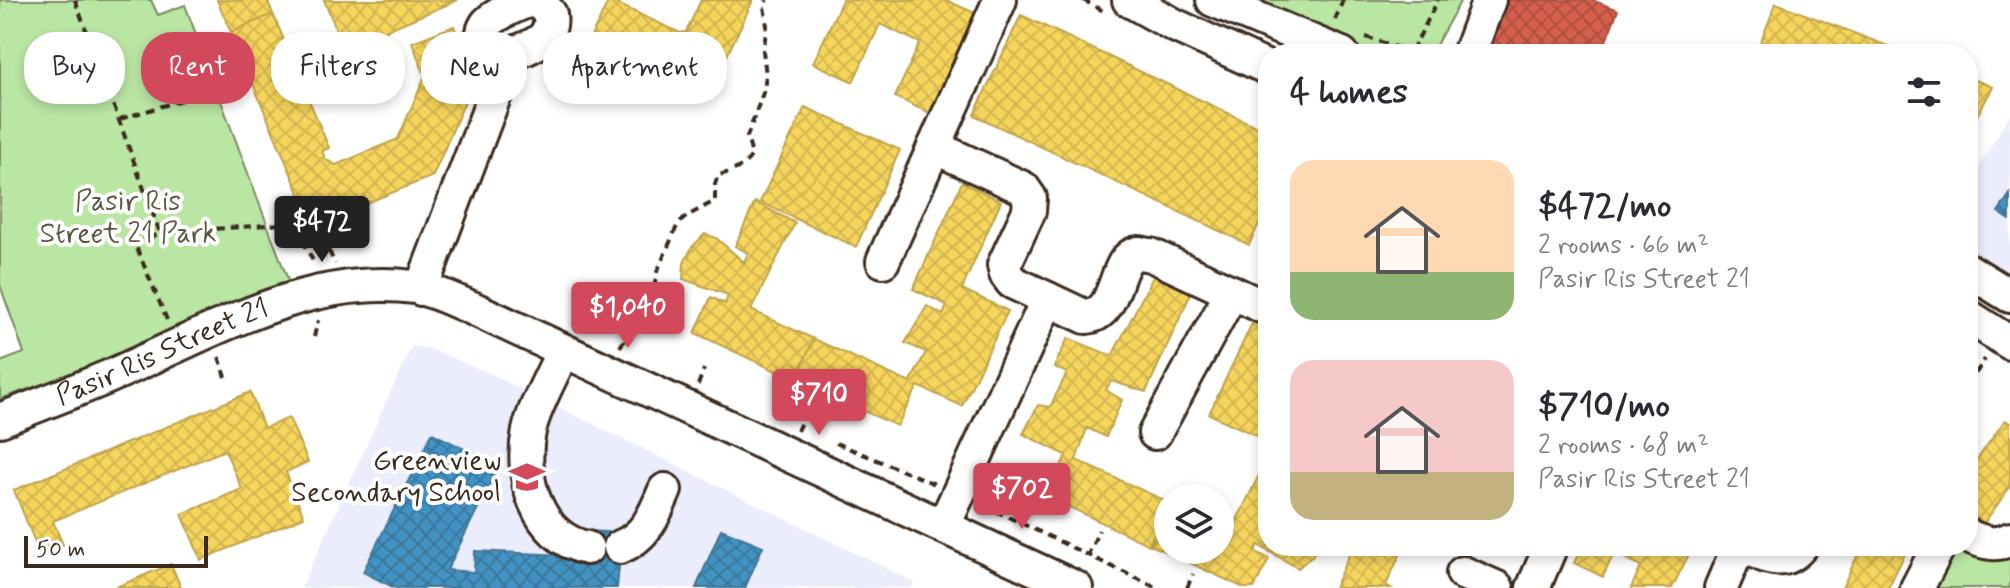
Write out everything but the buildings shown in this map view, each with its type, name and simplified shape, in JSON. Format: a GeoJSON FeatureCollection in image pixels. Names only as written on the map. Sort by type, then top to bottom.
{"type":"FeatureCollection","features":[{"type":"Feature","properties":{"kind":"street"},"geometry":{"type":"LineString","coordinates":[[883,261],[1000,0]]}},
{"type":"Feature","properties":{"kind":"street"},"geometry":{"type":"LineString","coordinates":[[1129,0],[1174,25],[1258,63]]}},
{"type":"Feature","properties":{"kind":"street"},"geometry":{"type":"LineString","coordinates":[[1213,0],[1337,40]]}},
{"type":"Feature","properties":{"kind":"street"},"geometry":{"type":"LineString","coordinates":[[1475,44],[1489,0]]}},
{"type":"Feature","properties":{"kind":"street"},"geometry":{"type":"LineString","coordinates":[[421,289],[491,104]]}},
{"type":"Feature","properties":{"kind":"street"},"geometry":{"type":"LineString","coordinates":[[934,147],[1023,188],[1030,198],[1029,211],[1004,265],[1012,282],[1086,317],[1096,317],[1104,309],[1127,259],[1137,253],[1151,255],[1258,304]]}},
{"type":"Feature","properties":{"kind":"street"},"geometry":{"type":"LineString","coordinates":[[1978,276],[2010,296]]}},
{"type":"Feature","properties":{"kind":"street","name":"Pasir Ris Street 21"},"geometry":{"type":"LineString","coordinates":[[0,420],[286,300],[379,285],[421,289],[472,308],[1076,588]]}},
{"type":"Feature","properties":{"kind":"street"},"geometry":{"type":"LineString","coordinates":[[1155,433],[1232,292]]}},
{"type":"Feature","properties":{"kind":"street"},"geometry":{"type":"LineString","coordinates":[[944,525],[1048,299]]}},
{"type":"Feature","properties":{"kind":"street"},"geometry":{"type":"LineString","coordinates":[[1978,326],[2000,349]]}},
{"type":"Feature","properties":{"kind":"street"},"geometry":{"type":"LineString","coordinates":[[563,350],[529,430],[528,473],[534,500],[544,521],[560,537],[587,548]]}},
{"type":"Feature","properties":{"kind":"street"},"geometry":{"type":"LineString","coordinates":[[620,547],[636,541],[647,527],[665,490]]}},
{"type":"Feature","properties":{"kind":"street"},"geometry":{"type":"LineString","coordinates":[[1978,540],[1990,544],[2010,539]]}},
{"type":"Feature","properties":{"kind":"street"},"geometry":{"type":"LineString","coordinates":[[1533,588],[1547,556]]}},
{"type":"Feature","properties":{"kind":"street"},"geometry":{"type":"LineString","coordinates":[[1721,588],[1737,556]]}},
{"type":"Feature","properties":{"kind":"street"},"geometry":{"type":"LineString","coordinates":[[1766,556],[1776,560],[1790,556]]}},
{"type":"Feature","properties":{"kind":"street"},"geometry":{"type":"LineString","coordinates":[[1917,588],[1934,556]]}},
{"type":"Feature","properties":{"kind":"street"},"geometry":{"type":"LineString","coordinates":[[1463,573],[1497,588]]}},
{"type":"Feature","properties":{"kind":"path"},"geometry":{"type":"LineString","coordinates":[[75,0],[160,233]]}},
{"type":"Feature","properties":{"kind":"path"},"geometry":{"type":"LineString","coordinates":[[617,352],[653,294],[657,272],[678,224],[715,201],[718,175],[740,167],[752,155],[747,137],[764,90],[763,51],[767,26],[764,6],[767,0]]}},
{"type":"Feature","properties":{"kind":"path"},"geometry":{"type":"LineString","coordinates":[[1337,40],[1343,0]]}},
{"type":"Feature","properties":{"kind":"path"},"geometry":{"type":"LineString","coordinates":[[1417,44],[1438,0]]}},
{"type":"Feature","properties":{"kind":"path"},"geometry":{"type":"LineString","coordinates":[[120,119],[169,104]]}},
{"type":"Feature","properties":{"kind":"path"},"geometry":{"type":"LineString","coordinates":[[178,345],[135,244],[160,233],[294,223],[328,291]]}},
{"type":"Feature","properties":{"kind":"path"},"geometry":{"type":"LineString","coordinates":[[329,251],[332,257]]}},
{"type":"Feature","properties":{"kind":"path"},"geometry":{"type":"LineString","coordinates":[[314,337],[318,322]]}},
{"type":"Feature","properties":{"kind":"path"},"geometry":{"type":"LineString","coordinates":[[1978,374],[2000,349]]}},
{"type":"Feature","properties":{"kind":"path"},"geometry":{"type":"LineString","coordinates":[[221,360],[226,377]]}},
{"type":"Feature","properties":{"kind":"path"},"geometry":{"type":"LineString","coordinates":[[701,378],[704,369]]}},
{"type":"Feature","properties":{"kind":"path"},"geometry":{"type":"LineString","coordinates":[[798,427],[806,411]]}},
{"type":"Feature","properties":{"kind":"path"},"geometry":{"type":"LineString","coordinates":[[1088,556],[1099,530]]}},
{"type":"Feature","properties":{"kind":"path"},"geometry":{"type":"LineString","coordinates":[[1187,588],[1193,574]]}},
{"type":"Feature","properties":{"kind":"shaded area"},"geometry":{"type":"Polygon","coordinates":[[[2010,114],[2010,282],[1978,259],[1978,168],[2010,114]]]}},
{"type":"Feature","properties":{"kind":"shaded area","name":"Greenview Secondary School"},"geometry":{"type":"Polygon","coordinates":[[[412,346],[430,349],[489,373],[914,582],[911,588],[301,588],[412,346]]]}},
{"type":"Feature","properties":{"kind":"green space","name":"Pasir Ris Street 21 Park"},"geometry":{"type":"Polygon","coordinates":[[[0,0],[151,0],[158,15],[185,5],[195,32],[141,32],[141,104],[222,104],[294,296],[0,399],[0,362],[24,353],[0,285],[0,0]]]}},
{"type":"Feature","properties":{"kind":"green space"},"geometry":{"type":"Polygon","coordinates":[[[1238,0],[1461,0],[1437,44],[1346,44],[1238,0]]]}},
{"type":"Feature","properties":{"kind":"green space"},"geometry":{"type":"Polygon","coordinates":[[[2010,550],[2010,588],[1918,588],[1942,556],[1979,558],[2010,550]]]}},
{"type":"Feature","properties":{"kind":"place","name":"Greenview Secondary School"},"geometry":{"type":"Point","coordinates":[527,477]}}]}
